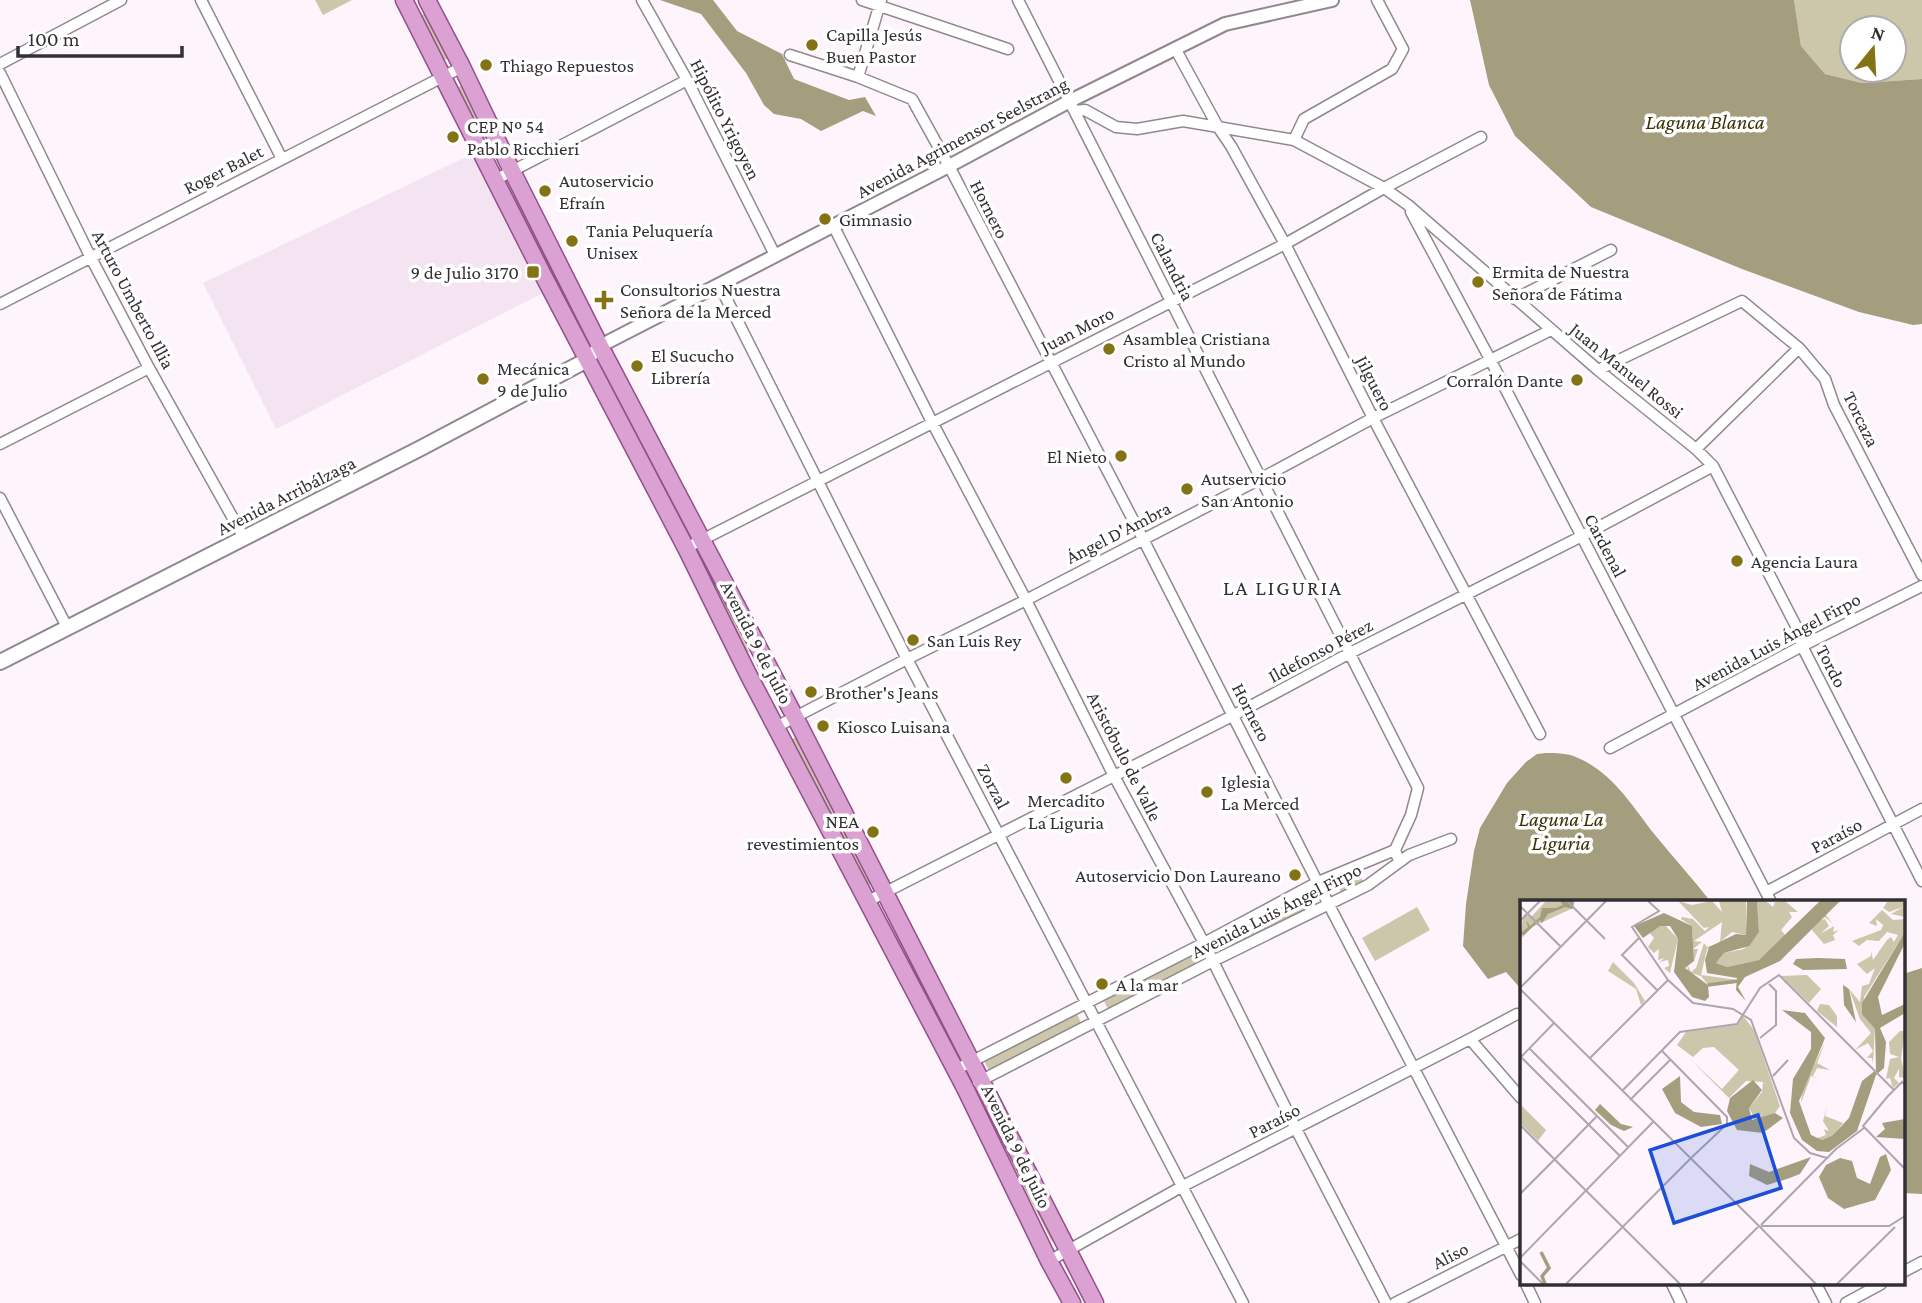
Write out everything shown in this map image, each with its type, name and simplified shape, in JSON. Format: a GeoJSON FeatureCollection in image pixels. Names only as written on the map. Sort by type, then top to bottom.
{"type":"FeatureCollection","features":[{"type":"Feature","properties":{"kind":"main road","name":"Avenida 9 de Julio"},"geometry":{"type":"LineString","coordinates":[[427,0],[600,346],[795,717],[1095,1303]]}},
{"type":"Feature","properties":{"kind":"main road","name":"Avenida 9 de Julio"},"geometry":{"type":"LineString","coordinates":[[410,2],[442,77],[687,548],[749,676],[965,1088],[1072,1303]]}},
{"type":"Feature","properties":{"kind":"main road","name":"Avenida Arribálzaga"},"geometry":{"type":"LineString","coordinates":[[0,662],[421,448],[587,360]]}},
{"type":"Feature","properties":{"kind":"street"},"geometry":{"type":"LineString","coordinates":[[0,64],[121,0]]}},
{"type":"Feature","properties":{"kind":"street"},"geometry":{"type":"LineString","coordinates":[[201,0],[282,159]]}},
{"type":"Feature","properties":{"kind":"street","name":"Hipólito Yrigoyen"},"geometry":{"type":"LineString","coordinates":[[642,0],[687,80],[775,255]]}},
{"type":"Feature","properties":{"kind":"street"},"geometry":{"type":"LineString","coordinates":[[862,0],[880,3],[1008,49]]}},
{"type":"Feature","properties":{"kind":"street","name":"Calandria"},"geometry":{"type":"LineString","coordinates":[[1018,0],[1418,788],[1411,815],[1395,850]]}},
{"type":"Feature","properties":{"kind":"street","name":"Avenida Agrimensor Seelstrang"},"geometry":{"type":"LineString","coordinates":[[587,360],[600,346],[949,166],[1072,106],[1225,24],[1332,0]]}},
{"type":"Feature","properties":{"kind":"street"},"geometry":{"type":"LineString","coordinates":[[1294,140],[1304,119],[1392,69],[1403,49],[1377,0]]}},
{"type":"Feature","properties":{"kind":"street"},"geometry":{"type":"LineString","coordinates":[[858,76],[880,3]]}},
{"type":"Feature","properties":{"kind":"street","name":"Jilguero"},"geometry":{"type":"LineString","coordinates":[[1176,50],[1285,244],[1373,418],[1540,734]]}},
{"type":"Feature","properties":{"kind":"street","name":"Hornero"},"geometry":{"type":"LineString","coordinates":[[790,55],[858,76],[912,99],[1143,539],[1520,1273]]}},
{"type":"Feature","properties":{"kind":"street","name":"Roger Balet"},"geometry":{"type":"LineString","coordinates":[[0,304],[462,66]]}},
{"type":"Feature","properties":{"kind":"street","name":"Arturo Umberto Illia"},"geometry":{"type":"LineString","coordinates":[[0,73],[90,256],[244,538]]}},
{"type":"Feature","properties":{"kind":"street"},"geometry":{"type":"LineString","coordinates":[[495,180],[687,80]]}},
{"type":"Feature","properties":{"kind":"street","name":"Juan Manuel Rossi"},"geometry":{"type":"LineString","coordinates":[[1072,106],[1086,110],[1116,127],[1137,129],[1183,121],[1294,140],[1384,188],[1408,205],[1598,370],[1696,449],[1713,467]]}},
{"type":"Feature","properties":{"kind":"street","name":"Juan Moro"},"geometry":{"type":"LineString","coordinates":[[687,548],[1285,244],[1481,137]]}},
{"type":"Feature","properties":{"kind":"street","name":"Cardenal"},"geometry":{"type":"LineString","coordinates":[[1408,205],[1492,361],[1770,900]]}},
{"type":"Feature","properties":{"kind":"street","name":"Aristóbulo de Valle"},"geometry":{"type":"LineString","coordinates":[[834,225],[932,422],[1026,600],[1114,776],[1204,943],[1296,1129],[1387,1303]]}},
{"type":"Feature","properties":{"kind":"street"},"geometry":{"type":"LineString","coordinates":[[1515,299],[1611,250]]}},
{"type":"Feature","properties":{"kind":"street","name":"Zorzal"},"geometry":{"type":"LineString","coordinates":[[719,284],[907,659],[1243,1303]]}},
{"type":"Feature","properties":{"kind":"street","name":"Torcaza"},"geometry":{"type":"LineString","coordinates":[[1598,370],[1742,302],[1799,348],[1825,379],[1834,405],[1922,575]]}},
{"type":"Feature","properties":{"kind":"street","name":"Ángel D'Ambra"},"geometry":{"type":"LineString","coordinates":[[776,727],[1260,480],[1373,418],[1551,330]]}},
{"type":"Feature","properties":{"kind":"street"},"geometry":{"type":"LineString","coordinates":[[1696,449],[1799,348]]}},
{"type":"Feature","properties":{"kind":"street"},"geometry":{"type":"LineString","coordinates":[[0,444],[149,368]]}},
{"type":"Feature","properties":{"kind":"street","name":"Ildefonso Pérez"},"geometry":{"type":"LineString","coordinates":[[868,901],[1713,467]]}},
{"type":"Feature","properties":{"kind":"street","name":"Tordo"},"geometry":{"type":"LineString","coordinates":[[1713,467],[1797,628],[1802,646],[1922,881]]}},
{"type":"Feature","properties":{"kind":"street"},"geometry":{"type":"LineString","coordinates":[[0,498],[67,627]]}},
{"type":"Feature","properties":{"kind":"street","name":"Avenida Luis Ángel Firpo"},"geometry":{"type":"LineString","coordinates":[[1610,748],[1922,586]]}},
{"type":"Feature","properties":{"kind":"street","name":"Paraíso"},"geometry":{"type":"LineString","coordinates":[[1766,891],[1922,809]]}},
{"type":"Feature","properties":{"kind":"street","name":"Avenida Luis Ángel Firpo"},"geometry":{"type":"LineString","coordinates":[[965,1088],[1368,885],[1409,855],[1451,839]]}},
{"type":"Feature","properties":{"kind":"street"},"geometry":{"type":"LineString","coordinates":[[1395,850],[1399,861]]}},
{"type":"Feature","properties":{"kind":"street","name":"Avenida Luis Ángel Firpo"},"geometry":{"type":"LineString","coordinates":[[955,1070],[1318,882],[1395,850]]}},
{"type":"Feature","properties":{"kind":"street","name":"Paraíso"},"geometry":{"type":"LineString","coordinates":[[1049,1261],[1183,1186],[1517,1014]]}},
{"type":"Feature","properties":{"kind":"street"},"geometry":{"type":"LineString","coordinates":[[1471,1040],[1520,1097]]}},
{"type":"Feature","properties":{"kind":"street","name":"Aliso"},"geometry":{"type":"LineString","coordinates":[[1395,1303],[1520,1239]]}},
{"type":"Feature","properties":{"kind":"street"},"geometry":{"type":"LineString","coordinates":[[1904,1271],[1922,1262]]}},
{"type":"Feature","properties":{"kind":"street"},"geometry":{"type":"LineString","coordinates":[[1526,1286],[1535,1303]]}},
{"type":"Feature","properties":{"kind":"street"},"geometry":{"type":"LineString","coordinates":[[1673,1286],[1681,1303]]}},
{"type":"Feature","properties":{"kind":"street"},"geometry":{"type":"LineString","coordinates":[[1817,1286],[1826,1303]]}},
{"type":"Feature","properties":{"kind":"street"},"geometry":{"type":"LineString","coordinates":[[1846,1303],[1877,1286]]}},
{"type":"Feature","properties":{"kind":"shaded area"},"geometry":{"type":"Polygon","coordinates":[[[315,0],[352,0],[323,15],[315,0]]]}},
{"type":"Feature","properties":{"kind":"shaded area"},"geometry":{"type":"Polygon","coordinates":[[[1794,0],[1922,0],[1922,79],[1908,80],[1908,14],[1838,14],[1838,77],[1825,74],[1801,46],[1794,0]]]}},
{"type":"Feature","properties":{"kind":"shaded area"},"geometry":{"type":"Polygon","coordinates":[[[426,13],[449,58],[442,61],[419,16],[426,13]]]}},
{"type":"Feature","properties":{"kind":"shaded area"},"geometry":{"type":"Polygon","coordinates":[[[463,85],[500,156],[493,160],[456,88],[463,85]]]}},
{"type":"Feature","properties":{"kind":"shaded area"},"geometry":{"type":"Polygon","coordinates":[[[472,154],[543,293],[276,429],[203,283],[472,154]]]}},
{"type":"Feature","properties":{"kind":"shaded area"},"geometry":{"type":"Polygon","coordinates":[[[517,195],[590,337],[583,340],[510,198],[517,195]]]}},
{"type":"Feature","properties":{"kind":"shaded area"},"geometry":{"type":"Polygon","coordinates":[[[607,373],[693,534],[689,537],[601,375],[607,373]]]}},
{"type":"Feature","properties":{"kind":"shaded area"},"geometry":{"type":"Polygon","coordinates":[[[702,555],[749,652],[746,655],[697,558],[702,555]]]}},
{"type":"Feature","properties":{"kind":"shaded area"},"geometry":{"type":"Polygon","coordinates":[[[796,737],[871,884],[866,886],[792,739],[796,737]]]}},
{"type":"Feature","properties":{"kind":"shaded area"},"geometry":{"type":"Polygon","coordinates":[[[1357,869],[1364,883],[1342,894],[1335,880],[1357,869]]]}},
{"type":"Feature","properties":{"kind":"shaded area"},"geometry":{"type":"Polygon","coordinates":[[[1312,895],[1317,905],[1223,950],[1218,941],[1312,895]]]}},
{"type":"Feature","properties":{"kind":"shaded area"},"geometry":{"type":"Polygon","coordinates":[[[1417,907],[1430,930],[1375,961],[1362,938],[1417,907]]]}},
{"type":"Feature","properties":{"kind":"shaded area"},"geometry":{"type":"Polygon","coordinates":[[[893,916],[962,1056],[958,1059],[887,918],[893,916]]]}},
{"type":"Feature","properties":{"kind":"shaded area"},"geometry":{"type":"Polygon","coordinates":[[[1196,952],[1202,963],[1108,1009],[1103,999],[1196,952]]]}},
{"type":"Feature","properties":{"kind":"shaded area"},"geometry":{"type":"Polygon","coordinates":[[[1077,1014],[1082,1025],[989,1071],[984,1060],[1077,1014]]]}},
{"type":"Feature","properties":{"kind":"shaded area"},"geometry":{"type":"Polygon","coordinates":[[[985,1102],[1056,1240],[1052,1242],[981,1104],[985,1102]]]}},
{"type":"Feature","properties":{"kind":"water"},"geometry":{"type":"Polygon","coordinates":[[[660,0],[713,0],[737,31],[782,54],[794,79],[849,100],[865,97],[876,116],[863,111],[821,131],[801,119],[774,114],[764,105],[746,73],[701,14],[660,0]]]}},
{"type":"Feature","properties":{"kind":"water","name":"Laguna Blanca"},"geometry":{"type":"Polygon","coordinates":[[[1470,0],[1794,0],[1801,46],[1825,74],[1838,77],[1838,84],[1908,84],[1908,80],[1922,79],[1922,324],[1913,325],[1859,312],[1742,269],[1591,207],[1515,136],[1489,85],[1470,0]]]}},
{"type":"Feature","properties":{"kind":"water","name":"Laguna La Liguria"},"geometry":{"type":"Polygon","coordinates":[[[1537,754],[1574,756],[1590,764],[1612,781],[1709,900],[1520,900],[1520,988],[1506,972],[1488,979],[1463,946],[1466,904],[1480,828],[1507,783],[1537,754]]]}},
{"type":"Feature","properties":{"kind":"water"},"geometry":{"type":"Polygon","coordinates":[[[1922,968],[1922,1194],[1904,1193],[1904,974],[1922,968]]]}},
{"type":"Feature","properties":{"kind":"place","name":"Capilla Jesús Buen Pastor"},"geometry":{"type":"Point","coordinates":[812,45]}},
{"type":"Feature","properties":{"kind":"place","name":"Thiago Repuestos"},"geometry":{"type":"Point","coordinates":[486,65]}},
{"type":"Feature","properties":{"kind":"place","name":"CEP Nº 54 Pablo Ricchieri"},"geometry":{"type":"Point","coordinates":[453,137]}},
{"type":"Feature","properties":{"kind":"place","name":"Autoservicio Efraín"},"geometry":{"type":"Point","coordinates":[545,191]}},
{"type":"Feature","properties":{"kind":"place","name":"Gimnasio"},"geometry":{"type":"Point","coordinates":[825,219]}},
{"type":"Feature","properties":{"kind":"place","name":"Tania Peluquería Unisex"},"geometry":{"type":"Point","coordinates":[572,241]}},
{"type":"Feature","properties":{"kind":"place","name":"9 de Julio 3170"},"geometry":{"type":"Point","coordinates":[533,272]}},
{"type":"Feature","properties":{"kind":"place","name":"Ermita de Nuestra Señora de Fátima"},"geometry":{"type":"Point","coordinates":[1478,282]}},
{"type":"Feature","properties":{"kind":"place","name":"Consultorios Nuestra Señora de la Merced"},"geometry":{"type":"Point","coordinates":[604,300]}},
{"type":"Feature","properties":{"kind":"place","name":"Asamblea Cristiana Cristo al Mundo"},"geometry":{"type":"Point","coordinates":[1109,349]}},
{"type":"Feature","properties":{"kind":"place","name":"El Sucucho Librería"},"geometry":{"type":"Point","coordinates":[637,366]}},
{"type":"Feature","properties":{"kind":"place","name":"Mecánica 9 de Julio"},"geometry":{"type":"Point","coordinates":[483,379]}},
{"type":"Feature","properties":{"kind":"place","name":"Corralón Dante"},"geometry":{"type":"Point","coordinates":[1577,380]}},
{"type":"Feature","properties":{"kind":"place","name":"El Nieto"},"geometry":{"type":"Point","coordinates":[1121,456]}},
{"type":"Feature","properties":{"kind":"place","name":"Autservicio San Antonio"},"geometry":{"type":"Point","coordinates":[1187,489]}},
{"type":"Feature","properties":{"kind":"place","name":"Agencia Laura"},"geometry":{"type":"Point","coordinates":[1737,561]}},
{"type":"Feature","properties":{"kind":"place","name":"San Luis Rey"},"geometry":{"type":"Point","coordinates":[913,640]}},
{"type":"Feature","properties":{"kind":"place","name":"Brother's Jeans"},"geometry":{"type":"Point","coordinates":[811,692]}},
{"type":"Feature","properties":{"kind":"place","name":"Kiosco Luisana"},"geometry":{"type":"Point","coordinates":[823,726]}},
{"type":"Feature","properties":{"kind":"place","name":"Mercadito La Liguria"},"geometry":{"type":"Point","coordinates":[1066,778]}},
{"type":"Feature","properties":{"kind":"place","name":"Iglesia La Merced"},"geometry":{"type":"Point","coordinates":[1207,792]}},
{"type":"Feature","properties":{"kind":"place","name":"NEA revestimientos"},"geometry":{"type":"Point","coordinates":[873,832]}},
{"type":"Feature","properties":{"kind":"place","name":"Autoservicio Don Laureano"},"geometry":{"type":"Point","coordinates":[1295,875]}},
{"type":"Feature","properties":{"kind":"place","name":"A la mar"},"geometry":{"type":"Point","coordinates":[1102,984]}},
{"type":"Feature","properties":{"kind":"district","name":"LA LIGURIA"},"geometry":{"type":"Point","coordinates":[1283,588]}}]}
